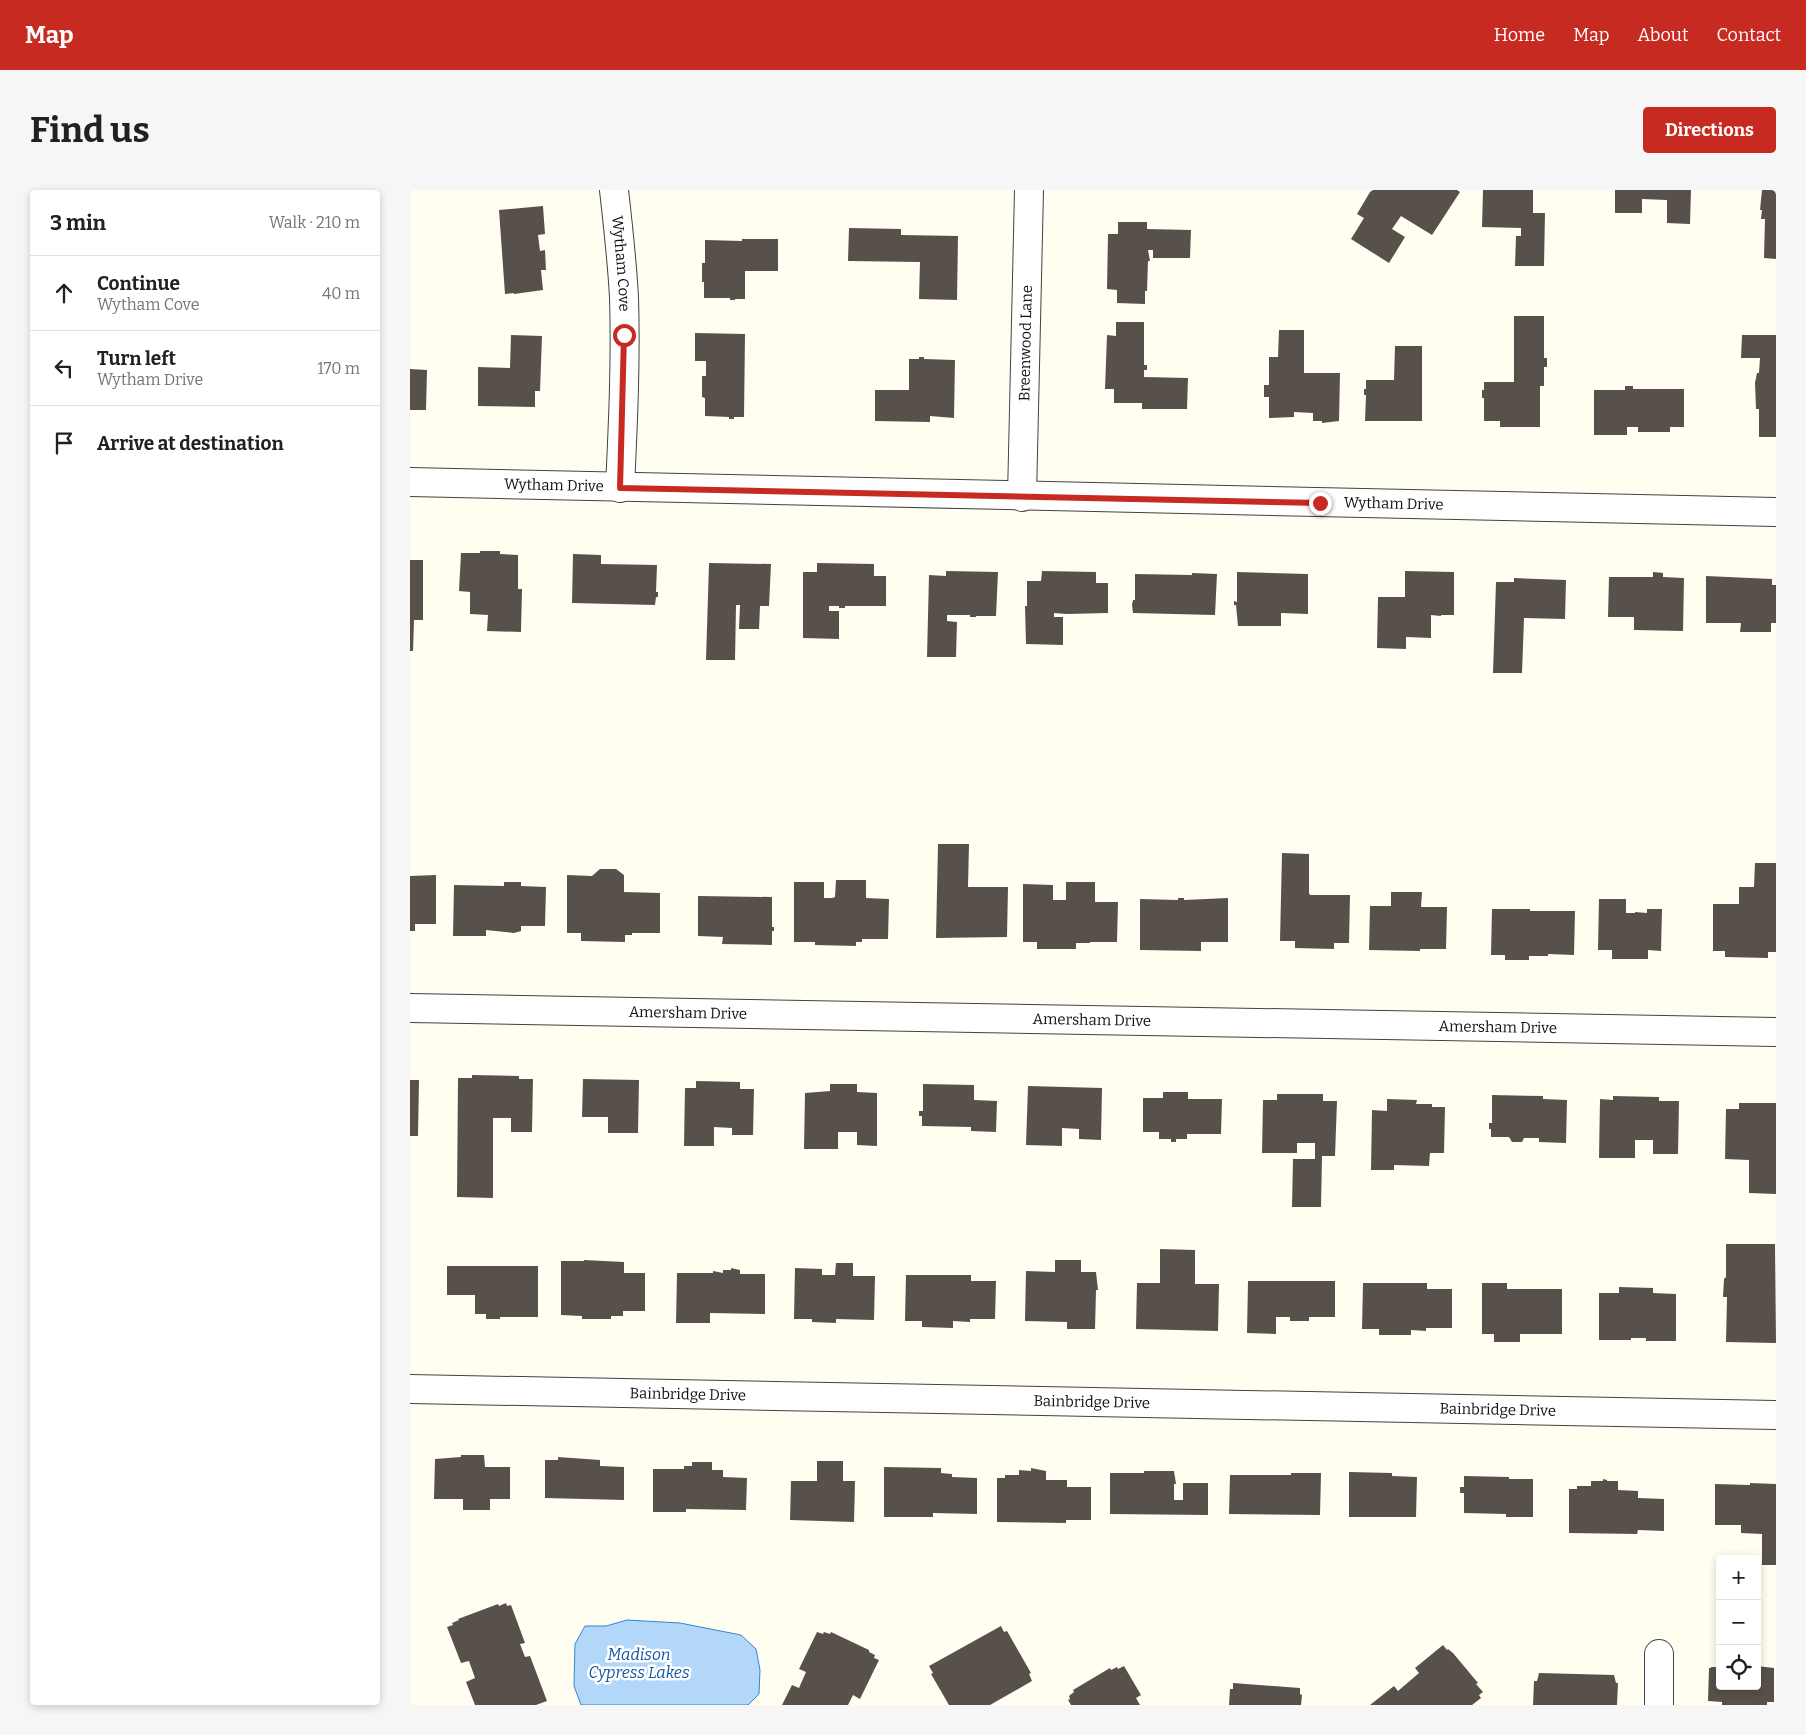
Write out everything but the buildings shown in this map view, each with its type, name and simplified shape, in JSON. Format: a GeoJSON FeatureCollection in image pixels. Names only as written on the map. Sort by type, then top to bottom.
{"type":"FeatureCollection","features":[{"type":"Feature","properties":{"kind":"street","name":"Wytham Cove"},"geometry":{"type":"LineString","coordinates":[[614,190],[624,297],[620,488]]}},
{"type":"Feature","properties":{"kind":"street","name":"Breenwood Lane"},"geometry":{"type":"LineString","coordinates":[[1022,497],[1029,190]]}},
{"type":"Feature","properties":{"kind":"street","name":"Wytham Drive"},"geometry":{"type":"LineString","coordinates":[[410,482],[1022,497],[1776,512]]}},
{"type":"Feature","properties":{"kind":"street","name":"Amersham Drive"},"geometry":{"type":"LineString","coordinates":[[410,1008],[1776,1032]]}},
{"type":"Feature","properties":{"kind":"street","name":"Bainbridge Drive"},"geometry":{"type":"LineString","coordinates":[[410,1389],[1776,1415]]}},
{"type":"Feature","properties":{"kind":"street"},"geometry":{"type":"LineString","coordinates":[[1659,1654],[1659,1705]]}},
{"type":"Feature","properties":{"kind":"water","name":"Madison Cypress Lakes"},"geometry":{"type":"Polygon","coordinates":[[[627,1620],[680,1623],[741,1635],[756,1649],[760,1670],[759,1694],[748,1705],[581,1705],[574,1686],[575,1644],[585,1626],[606,1626],[627,1620]]]}},
{"type":"Feature","properties":{"kind":"route"},"geometry":{"type":"LineString","coordinates":[[624,335],[620,488],[1320,503]]}}]}
